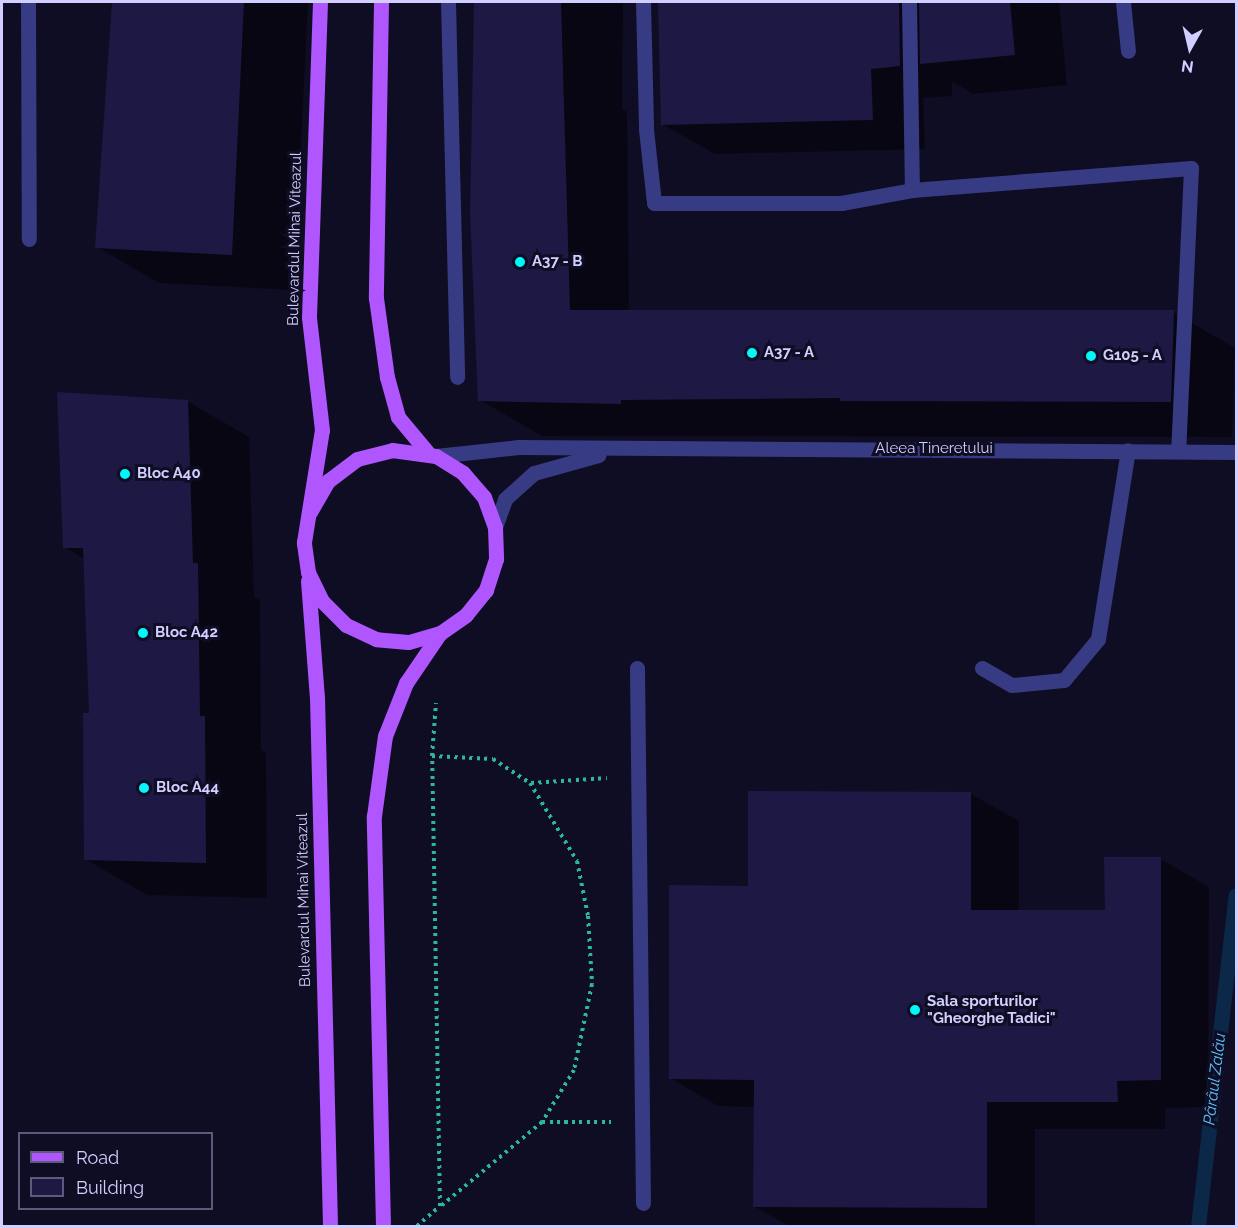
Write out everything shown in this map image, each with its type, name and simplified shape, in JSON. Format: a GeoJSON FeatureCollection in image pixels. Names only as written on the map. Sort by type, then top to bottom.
{"type":"FeatureCollection","features":[{"type":"Feature","properties":{"kind":"main road","name":"Bulevardul Mihai Viteazul"},"geometry":{"type":"LineString","coordinates":[[310,512],[322,430],[309,317],[320,2]]}},
{"type":"Feature","properties":{"kind":"main road"},"geometry":{"type":"LineString","coordinates":[[381,2],[376,298],[387,377],[398,417],[432,455],[463,473],[484,497],[495,527],[496,559],[486,590],[466,615],[440,633],[408,642],[376,639],[356,629],[322,601],[308,572],[304,542],[310,512],[328,481],[357,459],[392,450],[432,455]]}},
{"type":"Feature","properties":{"kind":"main road","name":"Bulevardul Mihai Viteazul"},"geometry":{"type":"LineString","coordinates":[[308,572],[316,697],[330,1227]]}},
{"type":"Feature","properties":{"kind":"main road"},"geometry":{"type":"LineString","coordinates":[[383,1227],[374,816],[385,736],[406,683],[440,633]]}},
{"type":"Feature","properties":{"kind":"street"},"geometry":{"type":"LineString","coordinates":[[28,2],[29,239]]}},
{"type":"Feature","properties":{"kind":"street"},"geometry":{"type":"LineString","coordinates":[[448,2],[457,377]]}},
{"type":"Feature","properties":{"kind":"street"},"geometry":{"type":"LineString","coordinates":[[643,2],[646,129],[654,203],[841,203],[912,190],[1191,168],[1178,451]]}},
{"type":"Feature","properties":{"kind":"street"},"geometry":{"type":"LineString","coordinates":[[909,2],[912,190]]}},
{"type":"Feature","properties":{"kind":"street"},"geometry":{"type":"LineString","coordinates":[[1123,2],[1128,51]]}},
{"type":"Feature","properties":{"kind":"street","name":"Aleea Tineretului"},"geometry":{"type":"LineString","coordinates":[[432,455],[519,447],[1209,450],[1236,452]]}},
{"type":"Feature","properties":{"kind":"street","name":"Aleea Tineretului"},"geometry":{"type":"LineString","coordinates":[[495,527],[505,499],[534,473],[572,460],[632,448]]}},
{"type":"Feature","properties":{"kind":"street"},"geometry":{"type":"LineString","coordinates":[[982,668],[1012,685],[1064,680],[1098,639],[1128,450]]}},
{"type":"Feature","properties":{"kind":"street"},"geometry":{"type":"LineString","coordinates":[[637,668],[643,1203]]}},
{"type":"Feature","properties":{"kind":"path"},"geometry":{"type":"LineString","coordinates":[[436,700],[432,756],[440,1206]]}},
{"type":"Feature","properties":{"kind":"path"},"geometry":{"type":"LineString","coordinates":[[417,1227],[542,1122],[574,1070],[592,984],[588,916],[577,861],[530,783],[493,759],[432,756]]}},
{"type":"Feature","properties":{"kind":"path"},"geometry":{"type":"LineString","coordinates":[[530,783],[638,776]]}},
{"type":"Feature","properties":{"kind":"path"},"geometry":{"type":"LineString","coordinates":[[542,1122],[642,1122]]}},
{"type":"Feature","properties":{"kind":"building"},"geometry":{"type":"Polygon","coordinates":[[[112,2],[244,2],[232,255],[95,248],[112,2]]]}},
{"type":"Feature","properties":{"kind":"building"},"geometry":{"type":"Polygon","coordinates":[[[474,2],[561,2],[570,310],[1174,310],[1171,402],[840,401],[840,398],[621,400],[621,404],[478,401],[470,213],[474,2]]]}},
{"type":"Feature","properties":{"kind":"building"},"geometry":{"type":"Polygon","coordinates":[[[658,2],[899,2],[900,66],[871,69],[873,120],[661,125],[658,2]]]}},
{"type":"Feature","properties":{"kind":"building"},"geometry":{"type":"Polygon","coordinates":[[[919,2],[1010,2],[1015,55],[920,64],[919,2]]]}},
{"type":"Feature","properties":{"kind":"building"},"geometry":{"type":"Polygon","coordinates":[[[57,392],[188,400],[193,563],[198,563],[200,716],[205,716],[206,863],[84,860],[83,713],[89,713],[83,548],[63,548],[57,392]]]}},
{"type":"Feature","properties":{"kind":"building","name":"Sala sporturilor \"Gheorghe Tadici\""},"geometry":{"type":"Polygon","coordinates":[[[748,791],[971,792],[971,910],[1105,910],[1104,857],[1161,857],[1161,1080],[1117,1081],[1118,1102],[987,1102],[987,1208],[753,1207],[754,1080],[669,1079],[669,885],[748,886],[748,791]]]}},
{"type":"Feature","properties":{"kind":"waterway","name":"Pârâul Zalău"},"geometry":{"type":"LineString","coordinates":[[1198,1226],[1236,895]]}},
{"type":"Feature","properties":{"kind":"place","name":"A37 - B"},"geometry":{"type":"Point","coordinates":[520,262]}},
{"type":"Feature","properties":{"kind":"place","name":"A37 - A"},"geometry":{"type":"Point","coordinates":[752,353]}},
{"type":"Feature","properties":{"kind":"place","name":"G105 - A"},"geometry":{"type":"Point","coordinates":[1091,356]}},
{"type":"Feature","properties":{"kind":"place","name":"Bloc A40"},"geometry":{"type":"Point","coordinates":[125,474]}},
{"type":"Feature","properties":{"kind":"place","name":"Bloc A42"},"geometry":{"type":"Point","coordinates":[143,633]}},
{"type":"Feature","properties":{"kind":"place","name":"Bloc A44"},"geometry":{"type":"Point","coordinates":[144,788]}},
{"type":"Feature","properties":{"kind":"place","name":"Sala sporturilor \"Gheorghe Tadici\""},"geometry":{"type":"Point","coordinates":[915,1010]}}]}
